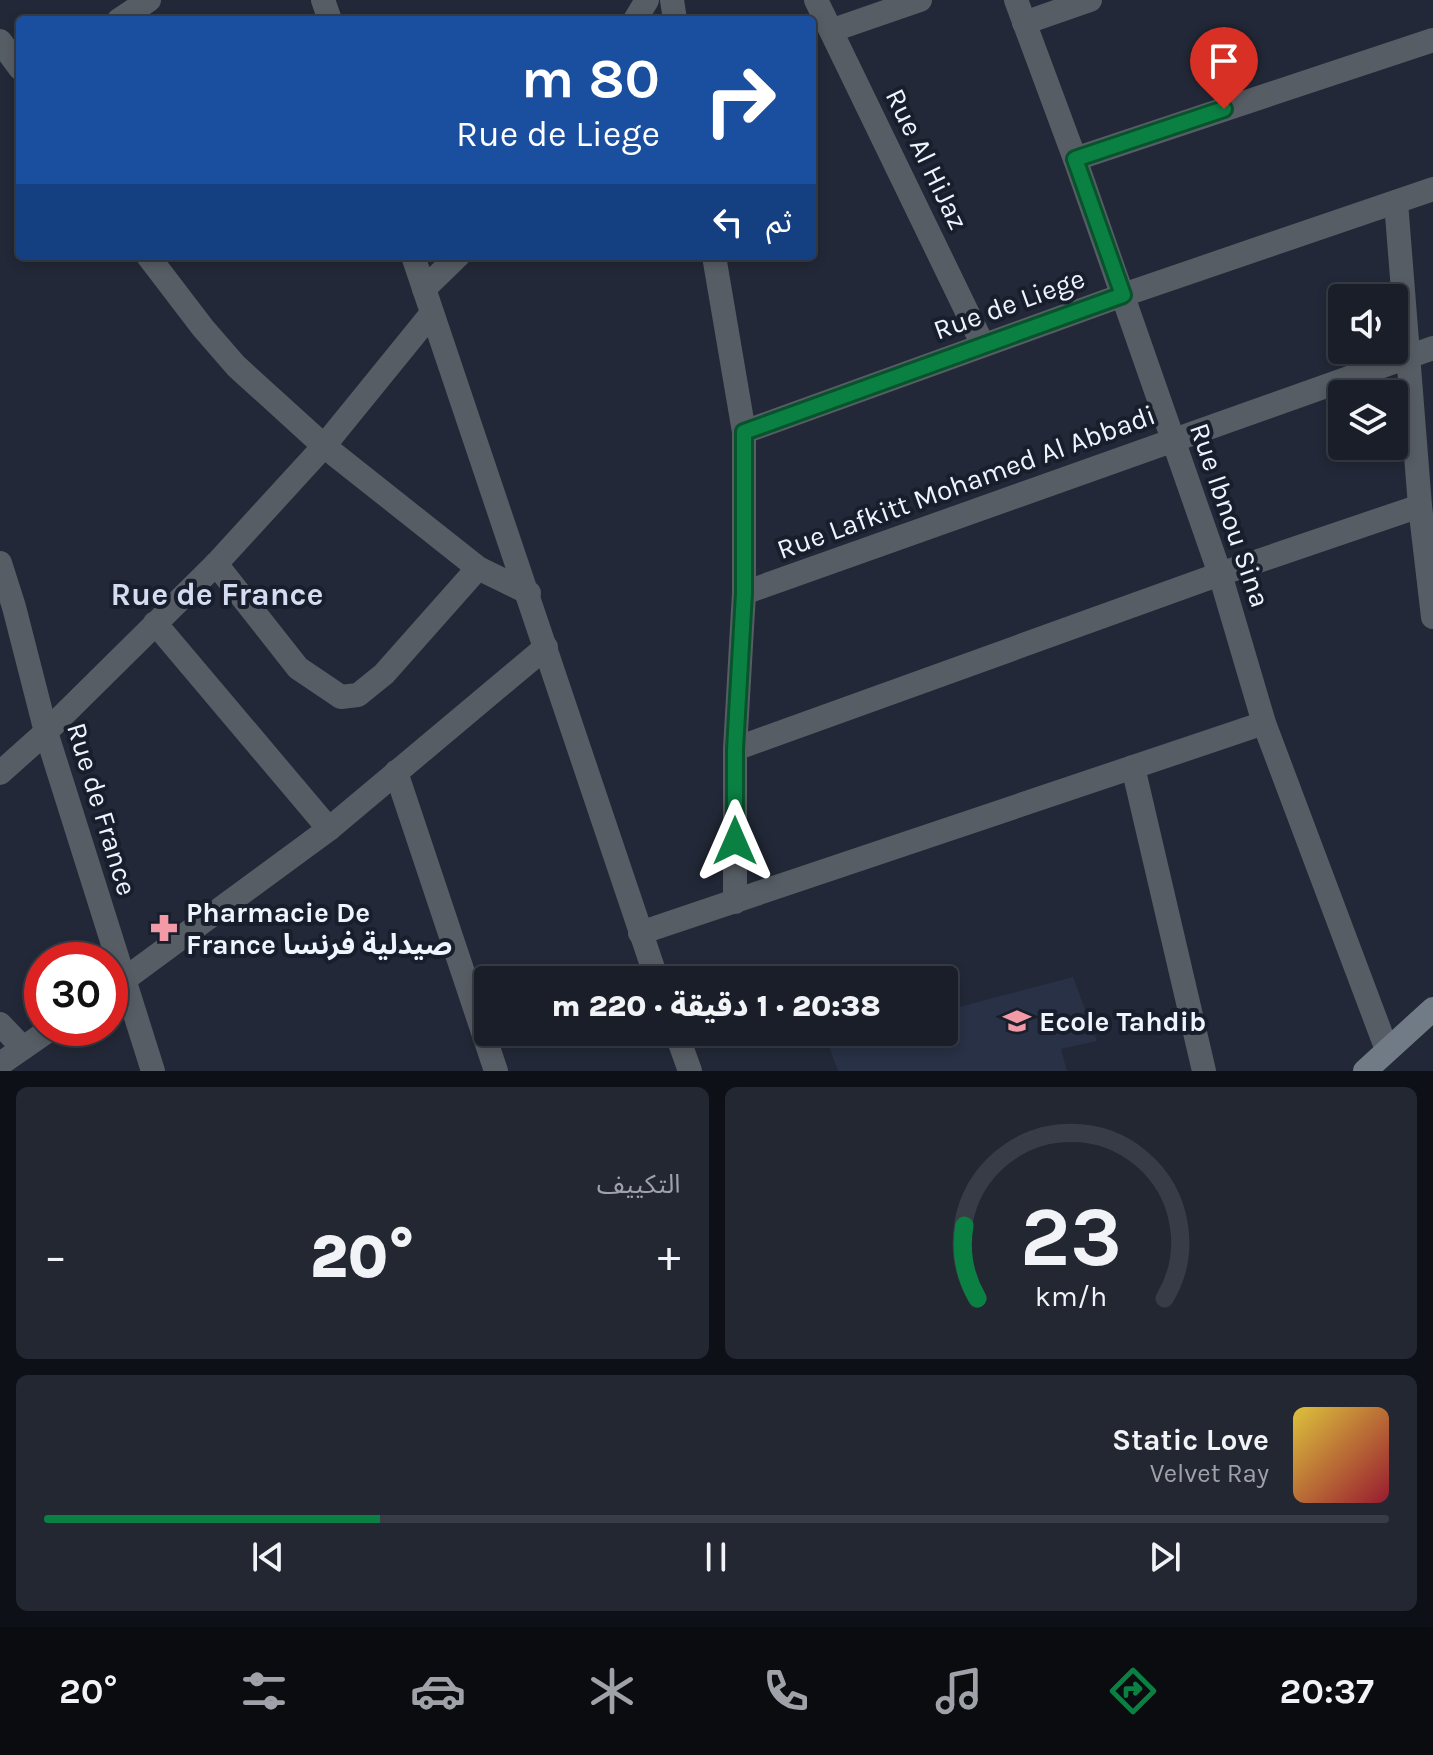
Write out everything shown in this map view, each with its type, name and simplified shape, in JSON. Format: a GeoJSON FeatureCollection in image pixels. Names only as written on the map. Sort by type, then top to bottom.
{"type":"FeatureCollection","features":[{"type":"Feature","properties":{"kind":"street"},"geometry":{"type":"LineString","coordinates":[[125,16],[149,0]]}},
{"type":"Feature","properties":{"kind":"street","name":"Rue Al HiJaz"},"geometry":{"type":"LineString","coordinates":[[816,0],[983,345]]}},
{"type":"Feature","properties":{"kind":"street"},"geometry":{"type":"LineString","coordinates":[[833,30],[920,0]]}},
{"type":"Feature","properties":{"kind":"street","name":"Rue Ibnou Sina"},"geometry":{"type":"LineString","coordinates":[[1016,0],[1220,574],[1264,723],[1387,1050]]}},
{"type":"Feature","properties":{"kind":"street"},"geometry":{"type":"LineString","coordinates":[[1024,23],[1090,0]]}},
{"type":"Feature","properties":{"kind":"street"},"geometry":{"type":"LineString","coordinates":[[1075,159],[1433,40]]}},
{"type":"Feature","properties":{"kind":"street"},"geometry":{"type":"LineString","coordinates":[[0,41],[16,63]]}},
{"type":"Feature","properties":{"kind":"street","name":"Rue de Liege"},"geometry":{"type":"LineString","coordinates":[[744,432],[1123,295],[1433,189]]}},
{"type":"Feature","properties":{"kind":"street"},"geometry":{"type":"LineString","coordinates":[[1396,202],[1421,352],[1420,506],[1433,617]]}},
{"type":"Feature","properties":{"kind":"street"},"geometry":{"type":"LineString","coordinates":[[151,260],[236,366],[324,446],[478,568],[529,593]]}},
{"type":"Feature","properties":{"kind":"street"},"geometry":{"type":"LineString","coordinates":[[414,260],[529,593],[652,966]]}},
{"type":"Feature","properties":{"kind":"street"},"geometry":{"type":"LineString","coordinates":[[424,289],[454,260]]}},
{"type":"Feature","properties":{"kind":"street"},"geometry":{"type":"LineString","coordinates":[[715,260],[744,432],[744,593],[735,749],[735,902]]}},
{"type":"Feature","properties":{"kind":"street"},"geometry":{"type":"LineString","coordinates":[[0,773],[46,732],[216,564],[324,446],[432,313]]}},
{"type":"Feature","properties":{"kind":"street","name":"Rue Lafkitt Mohamed Al Abbadi"},"geometry":{"type":"LineString","coordinates":[[744,593],[1421,352]]}},
{"type":"Feature","properties":{"kind":"street"},"geometry":{"type":"LineString","coordinates":[[735,749],[1220,574],[1420,506]]}},
{"type":"Feature","properties":{"kind":"street","name":"Rue de France"},"geometry":{"type":"LineString","coordinates":[[0,563],[7,612],[46,732],[105,942]]}},
{"type":"Feature","properties":{"kind":"street"},"geometry":{"type":"LineString","coordinates":[[216,564],[298,668],[341,697],[358,695],[384,674],[478,568]]}},
{"type":"Feature","properties":{"kind":"street"},"geometry":{"type":"LineString","coordinates":[[155,623],[329,829]]}},
{"type":"Feature","properties":{"kind":"street"},"geometry":{"type":"LineString","coordinates":[[128,977],[329,829],[546,647]]}},
{"type":"Feature","properties":{"kind":"street"},"geometry":{"type":"LineString","coordinates":[[640,933],[1264,723]]}},
{"type":"Feature","properties":{"kind":"street"},"geometry":{"type":"LineString","coordinates":[[1133,767],[1204,1071]]}},
{"type":"Feature","properties":{"kind":"street"},"geometry":{"type":"LineString","coordinates":[[396,772],[496,1071]]}},
{"type":"Feature","properties":{"kind":"street"},"geometry":{"type":"LineString","coordinates":[[1365,1071],[1433,1009]]}},
{"type":"Feature","properties":{"kind":"street","name":"Rue de France"},"geometry":{"type":"LineString","coordinates":[[128,1011],[153,1071]]}},
{"type":"Feature","properties":{"kind":"street"},"geometry":{"type":"LineString","coordinates":[[0,1024],[22,1047],[0,1064]]}},
{"type":"Feature","properties":{"kind":"street"},"geometry":{"type":"LineString","coordinates":[[681,1046],[690,1071]]}},
{"type":"Feature","properties":{"kind":"shaded area","name":"Ecole Tahdib"},"geometry":{"type":"Polygon","coordinates":[[[1073,977],[1097,1041],[1061,1049],[1067,1071],[838,1071],[829,1046],[958,1046],[958,1007],[1073,977]]]}},
{"type":"Feature","properties":{"kind":"place","name":"Pharmacie De France صيدلية فرنسا"},"geometry":{"type":"Point","coordinates":[164,928]}},
{"type":"Feature","properties":{"kind":"place","name":"Ecole Tahdib"},"geometry":{"type":"Point","coordinates":[1017,1021]}},
{"type":"Feature","properties":{"kind":"district","name":"Rue de France"},"geometry":{"type":"Point","coordinates":[217,594]}},
{"type":"Feature","properties":{"kind":"route"},"geometry":{"type":"LineString","coordinates":[[735,841],[735,749],[744,593],[744,432],[1123,295],[1075,159],[1224,109]]}}]}
